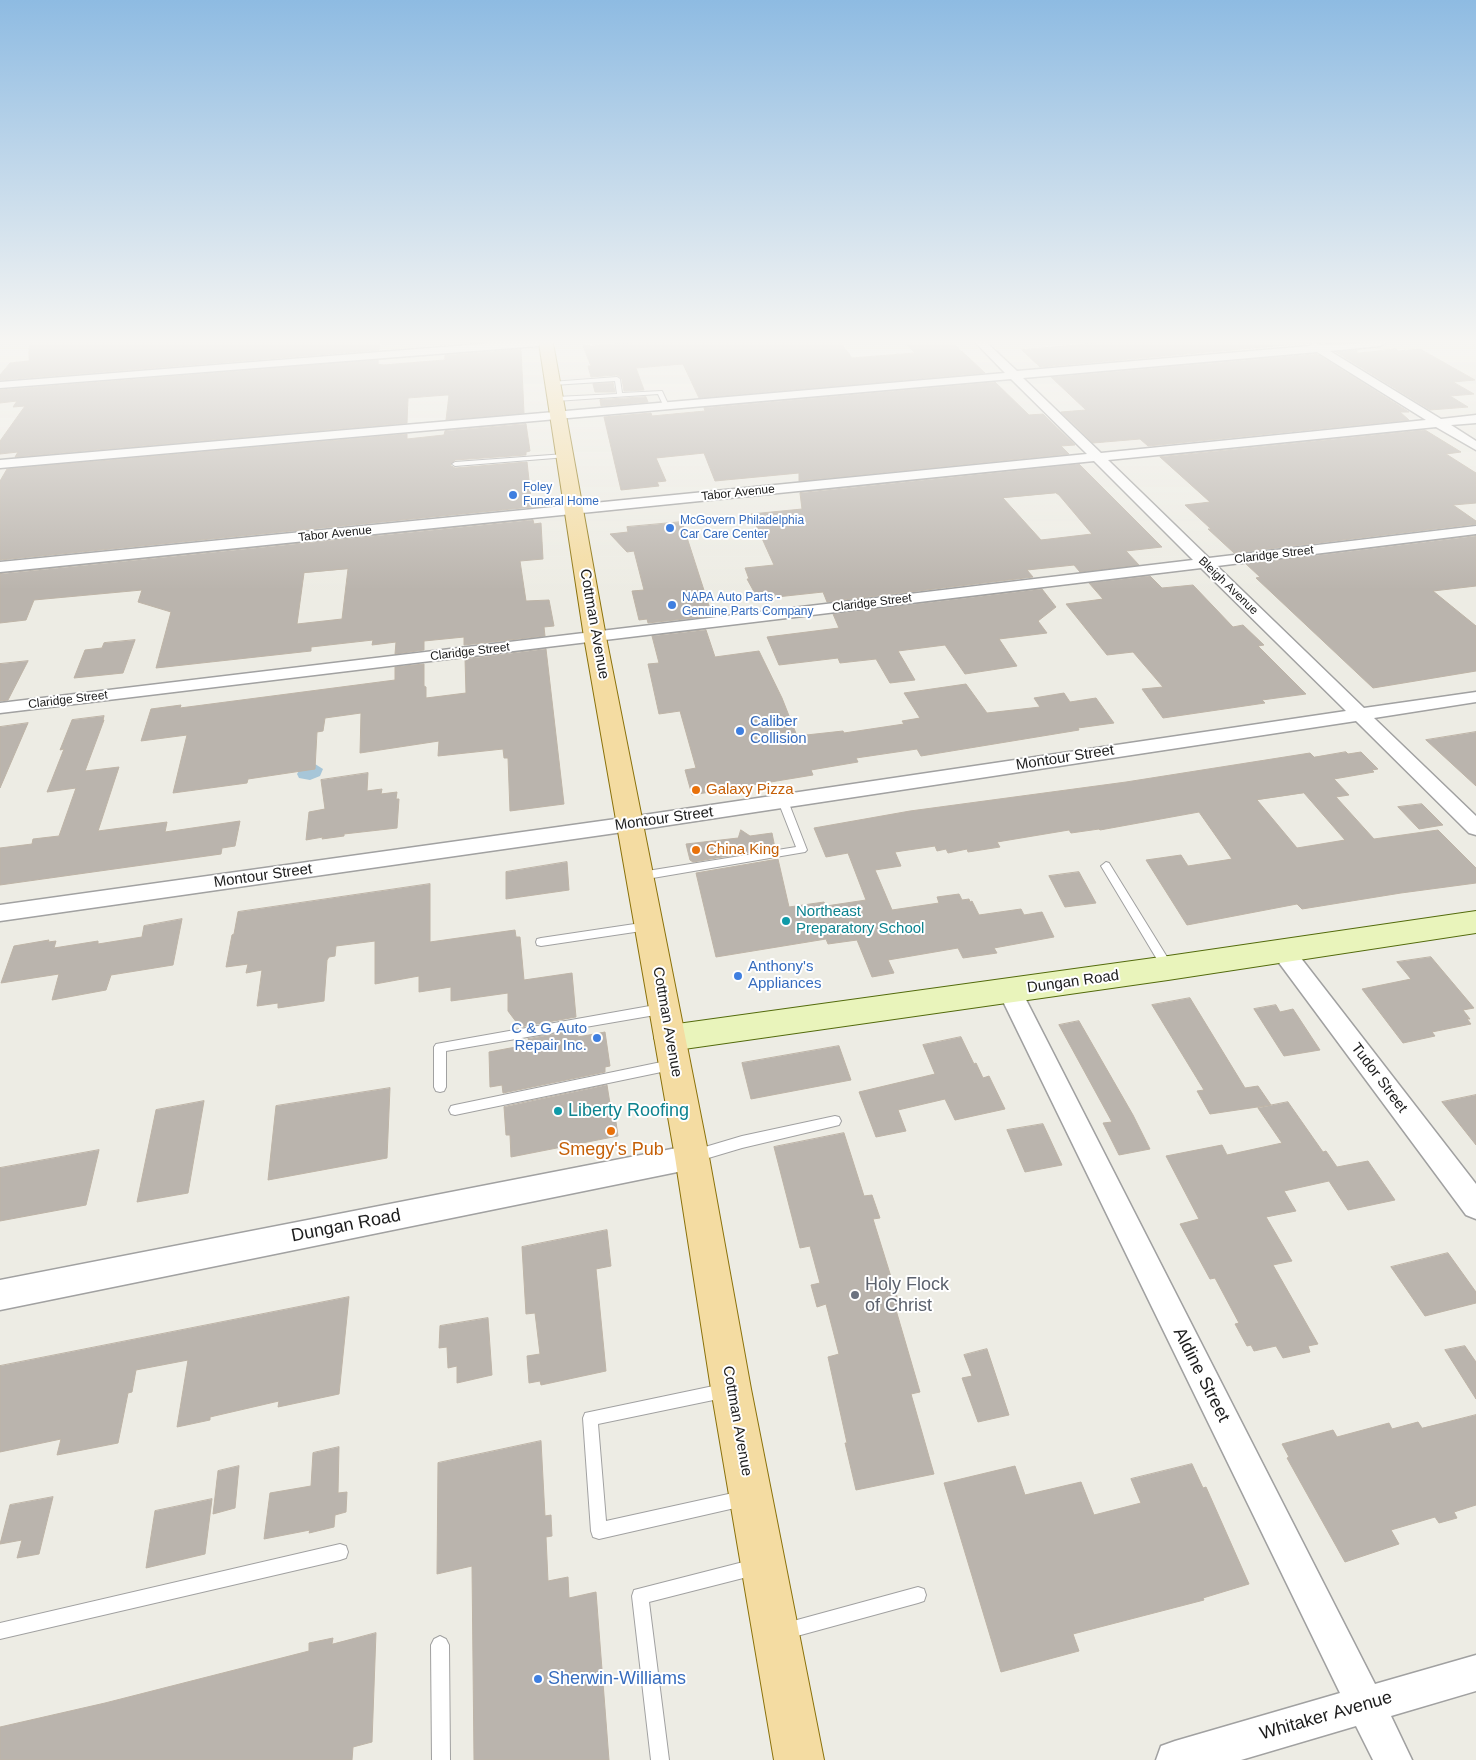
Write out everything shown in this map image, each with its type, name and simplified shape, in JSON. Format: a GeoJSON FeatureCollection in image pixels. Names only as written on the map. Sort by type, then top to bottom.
{"type":"FeatureCollection","features":[{"type":"Feature","properties":{"kind":"main road","name":"Cottman Avenue"},"geometry":{"type":"LineString","coordinates":[[560,425],[595,637],[692,1157],[750,1498],[799,1760]]}},
{"type":"Feature","properties":{"kind":"street"},"geometry":{"type":"LineString","coordinates":[[0,464],[332,425]]}},
{"type":"Feature","properties":{"kind":"street","name":"Bleigh Avenue"},"geometry":{"type":"LineString","coordinates":[[1066,425],[1476,828]]}},
{"type":"Feature","properties":{"kind":"street","name":"Tabor Avenue"},"geometry":{"type":"LineString","coordinates":[[0,567],[1418,425]]}},
{"type":"Feature","properties":{"kind":"street"},"geometry":{"type":"LineString","coordinates":[[1442,425],[1476,446]]}},
{"type":"Feature","properties":{"kind":"street","name":"Claridge Street"},"geometry":{"type":"LineString","coordinates":[[0,708],[1476,530]]}},
{"type":"Feature","properties":{"kind":"street","name":"Montour Street"},"geometry":{"type":"LineString","coordinates":[[0,913],[630,824],[1476,697]]}},
{"type":"Feature","properties":{"kind":"street","name":"Dungan Road"},"geometry":{"type":"LineString","coordinates":[[670,1037],[1010,991],[1476,922]]}},
{"type":"Feature","properties":{"kind":"street","name":"Tudor Street"},"geometry":{"type":"LineString","coordinates":[[1282,950],[1476,1206]]}},
{"type":"Feature","properties":{"kind":"street","name":"Aldine Street"},"geometry":{"type":"LineString","coordinates":[[1010,991],[1393,1760]]}},
{"type":"Feature","properties":{"kind":"street","name":"Dungan Road"},"geometry":{"type":"LineString","coordinates":[[0,1295],[692,1157]]}},
{"type":"Feature","properties":{"kind":"street","name":"Whitaker Avenue"},"geometry":{"type":"LineString","coordinates":[[1176,1760],[1476,1672]]}},
{"type":"Feature","properties":{"kind":"lane"},"geometry":{"type":"LineString","coordinates":[[455,464],[565,456]]}},
{"type":"Feature","properties":{"kind":"lane"},"geometry":{"type":"LineString","coordinates":[[640,876],[802,850],[783,801]]}},
{"type":"Feature","properties":{"kind":"lane"},"geometry":{"type":"LineString","coordinates":[[1106,866],[1168,968]]}},
{"type":"Feature","properties":{"kind":"lane"},"geometry":{"type":"LineString","coordinates":[[541,942],[649,926]]}},
{"type":"Feature","properties":{"kind":"lane"},"geometry":{"type":"LineString","coordinates":[[440,1087],[440,1047],[670,1037]]}},
{"type":"Feature","properties":{"kind":"lane"},"geometry":{"type":"LineString","coordinates":[[455,1110],[670,1037]]}},
{"type":"Feature","properties":{"kind":"lane"},"geometry":{"type":"LineString","coordinates":[[692,1157],[742,1142],[835,1121]]}},
{"type":"Feature","properties":{"kind":"lane"},"geometry":{"type":"LineString","coordinates":[[731,1390],[590,1418],[600,1531],[750,1498]]}},
{"type":"Feature","properties":{"kind":"lane"},"geometry":{"type":"LineString","coordinates":[[0,1631],[340,1552]]}},
{"type":"Feature","properties":{"kind":"lane"},"geometry":{"type":"LineString","coordinates":[[660,1760],[640,1596],[763,1565]]}},
{"type":"Feature","properties":{"kind":"lane"},"geometry":{"type":"LineString","coordinates":[[776,1634],[918,1595]]}},
{"type":"Feature","properties":{"kind":"lane"},"geometry":{"type":"LineString","coordinates":[[440,1645],[441,1760]]}},
{"type":"Feature","properties":{"kind":"water"},"geometry":{"type":"Polygon","coordinates":[[[315,764],[323,769],[320,776],[310,780],[299,778],[297,774],[300,769],[315,764]]]}},
{"type":"Feature","properties":{"kind":"building"},"geometry":{"type":"Polygon","coordinates":[[[11,425],[382,425],[15,457],[18,452],[0,454],[0,441],[11,425]]]}},
{"type":"Feature","properties":{"kind":"building"},"geometry":{"type":"Polygon","coordinates":[[[526,425],[530,451],[526,452],[526,455],[455,460],[450,465],[455,468],[527,462],[532,507],[0,560],[0,481],[7,469],[407,434],[407,439],[444,435],[445,431],[526,425]]]}},
{"type":"Feature","properties":{"kind":"building"},"geometry":{"type":"Polygon","coordinates":[[[606,425],[1054,425],[1075,445],[1061,446],[1069,454],[799,481],[799,473],[715,481],[704,453],[656,458],[666,481],[657,482],[659,486],[621,490],[606,425]]]}},
{"type":"Feature","properties":{"kind":"building"},"geometry":{"type":"Polygon","coordinates":[[[1075,425],[1357,425],[1148,446],[1140,439],[1093,443],[1075,425]]]}},
{"type":"Feature","properties":{"kind":"building"},"geometry":{"type":"Polygon","coordinates":[[[1425,430],[1461,452],[1446,454],[1476,473],[1476,503],[1453,505],[1476,521],[1476,524],[1234,553],[1185,505],[1210,502],[1160,457],[1425,430]]]}},
{"type":"Feature","properties":{"kind":"building"},"geometry":{"type":"Polygon","coordinates":[[[1079,464],[1162,547],[1126,551],[1139,565],[1080,572],[1074,565],[1027,570],[1033,577],[827,602],[823,592],[758,599],[747,579],[749,579],[745,568],[774,565],[751,514],[802,509],[800,493],[1079,464]],[[1056,493],[1003,498],[1041,540],[1092,534],[1056,493]]]}},
{"type":"Feature","properties":{"kind":"building"},"geometry":{"type":"Polygon","coordinates":[[[533,520],[534,524],[541,523],[543,559],[520,561],[526,601],[549,600],[554,626],[544,627],[545,636],[464,645],[464,637],[424,641],[424,650],[395,654],[396,642],[372,645],[373,640],[311,647],[311,651],[156,668],[171,612],[138,602],[142,590],[34,600],[26,620],[0,623],[0,574],[533,520]],[[348,569],[304,573],[297,624],[342,619],[348,569]]]}},
{"type":"Feature","properties":{"kind":"building"},"geometry":{"type":"Polygon","coordinates":[[[682,522],[711,612],[701,613],[702,617],[648,623],[647,619],[639,620],[632,591],[644,590],[634,551],[627,552],[610,534],[628,532],[627,527],[682,522]]]}},
{"type":"Feature","properties":{"kind":"building"},"geometry":{"type":"Polygon","coordinates":[[[1476,536],[1476,586],[1433,591],[1476,626],[1476,671],[1373,688],[1256,578],[1260,577],[1246,564],[1476,536]]]}},
{"type":"Feature","properties":{"kind":"building"},"geometry":{"type":"Polygon","coordinates":[[[1150,576],[1162,588],[1193,585],[1233,627],[1243,625],[1264,645],[1258,646],[1306,694],[1262,700],[1265,703],[1163,718],[1142,689],[1163,687],[1133,652],[1107,655],[1066,604],[1103,599],[1089,583],[1150,576]]]}},
{"type":"Feature","properties":{"kind":"building"},"geometry":{"type":"Polygon","coordinates":[[[1042,589],[1056,607],[1038,621],[1047,633],[999,639],[1017,666],[965,674],[945,645],[898,651],[915,680],[890,683],[876,659],[840,663],[838,658],[779,665],[767,637],[839,628],[833,614],[1042,589]]]}},
{"type":"Feature","properties":{"kind":"building"},"geometry":{"type":"Polygon","coordinates":[[[706,630],[715,657],[759,651],[782,698],[797,736],[843,731],[844,733],[904,724],[902,721],[920,718],[904,693],[966,684],[987,713],[1040,707],[1034,698],[1064,693],[1070,702],[1096,698],[1114,723],[921,756],[917,749],[856,758],[858,762],[811,770],[813,775],[692,795],[685,770],[696,768],[680,711],[659,714],[648,664],[659,663],[652,636],[706,630]]]}},
{"type":"Feature","properties":{"kind":"building"},"geometry":{"type":"Polygon","coordinates":[[[135,640],[123,673],[74,678],[85,650],[102,648],[104,643],[135,640]]]}},
{"type":"Feature","properties":{"kind":"building"},"geometry":{"type":"Polygon","coordinates":[[[546,649],[564,804],[510,811],[508,758],[504,758],[503,749],[438,756],[439,741],[360,753],[361,713],[325,718],[323,731],[317,732],[315,769],[248,779],[247,783],[173,793],[187,735],[141,741],[151,709],[181,705],[180,708],[395,680],[395,667],[424,664],[426,698],[466,693],[465,659],[546,649]]]}},
{"type":"Feature","properties":{"kind":"building"},"geometry":{"type":"Polygon","coordinates":[[[28,661],[8,700],[0,701],[0,664],[28,661]]]}},
{"type":"Feature","properties":{"kind":"building"},"geometry":{"type":"Polygon","coordinates":[[[104,716],[85,771],[119,767],[98,831],[167,822],[165,832],[240,821],[235,846],[222,848],[221,854],[0,885],[0,848],[32,844],[33,839],[59,836],[76,788],[47,792],[64,749],[60,750],[72,720],[104,716]]]}},
{"type":"Feature","properties":{"kind":"building"},"geometry":{"type":"Polygon","coordinates":[[[28,723],[0,788],[0,727],[28,723]]]}},
{"type":"Feature","properties":{"kind":"building"},"geometry":{"type":"Polygon","coordinates":[[[1476,732],[1476,786],[1426,740],[1476,732]]]}},
{"type":"Feature","properties":{"kind":"building"},"geometry":{"type":"Polygon","coordinates":[[[1346,752],[1348,754],[1361,752],[1378,769],[1372,770],[1374,772],[1334,779],[1349,795],[1336,797],[1374,839],[1438,830],[1476,868],[1476,883],[1302,909],[1297,904],[1187,925],[1146,860],[1181,855],[1188,866],[1232,859],[1199,812],[1100,830],[1071,833],[1069,830],[997,842],[1000,847],[968,852],[967,849],[948,853],[946,849],[937,851],[935,846],[895,852],[901,866],[875,870],[892,910],[939,903],[937,897],[959,894],[962,900],[969,899],[970,902],[972,901],[979,915],[1021,909],[1024,915],[1042,912],[1054,937],[994,948],[997,953],[963,958],[958,948],[888,960],[894,973],[872,977],[857,940],[828,944],[826,939],[716,957],[696,873],[778,859],[789,907],[824,902],[826,906],[866,900],[848,853],[826,857],[814,828],[910,811],[1126,782],[1310,753],[1314,757],[1346,752]],[[1304,793],[1257,800],[1297,848],[1345,840],[1304,793]]]}},
{"type":"Feature","properties":{"kind":"building"},"geometry":{"type":"Polygon","coordinates":[[[368,773],[367,791],[382,789],[381,794],[397,792],[396,799],[399,799],[397,828],[306,840],[309,812],[325,809],[321,780],[368,773]]]}},
{"type":"Feature","properties":{"kind":"building"},"geometry":{"type":"Polygon","coordinates":[[[1422,804],[1443,825],[1419,829],[1398,807],[1422,804]]]}},
{"type":"Feature","properties":{"kind":"building"},"geometry":{"type":"Polygon","coordinates":[[[741,830],[750,836],[772,833],[775,848],[693,862],[690,860],[686,844],[738,838],[741,830]]]}},
{"type":"Feature","properties":{"kind":"building"},"geometry":{"type":"Polygon","coordinates":[[[567,862],[569,890],[506,899],[506,872],[567,862]]]}},
{"type":"Feature","properties":{"kind":"building"},"geometry":{"type":"Polygon","coordinates":[[[1079,872],[1096,903],[1065,907],[1049,876],[1079,872]]]}},
{"type":"Feature","properties":{"kind":"building"},"geometry":{"type":"Polygon","coordinates":[[[430,884],[430,942],[515,930],[516,937],[520,937],[524,980],[572,973],[576,1017],[520,1027],[508,1011],[508,993],[451,1001],[451,987],[419,992],[419,976],[375,984],[375,941],[336,946],[335,956],[329,957],[327,960],[324,1001],[278,1008],[278,1003],[257,1006],[262,970],[246,973],[248,964],[226,967],[238,912],[430,884]]]}},
{"type":"Feature","properties":{"kind":"building"},"geometry":{"type":"Polygon","coordinates":[[[182,919],[173,965],[111,975],[106,990],[52,1000],[59,974],[1,983],[14,946],[49,940],[48,942],[56,941],[54,948],[142,937],[144,926],[182,919]]]}},
{"type":"Feature","properties":{"kind":"building"},"geometry":{"type":"Polygon","coordinates":[[[1431,957],[1474,1008],[1463,1010],[1470,1019],[1467,1019],[1471,1024],[1432,1032],[1435,1036],[1403,1043],[1362,989],[1411,979],[1397,962],[1431,957]]]}},
{"type":"Feature","properties":{"kind":"building"},"geometry":{"type":"Polygon","coordinates":[[[1190,998],[1245,1088],[1258,1086],[1271,1105],[1210,1114],[1197,1091],[1204,1090],[1152,1005],[1190,998]]]}},
{"type":"Feature","properties":{"kind":"building"},"geometry":{"type":"Polygon","coordinates":[[[1276,1005],[1280,1012],[1293,1009],[1320,1050],[1284,1056],[1254,1009],[1276,1005]]]}},
{"type":"Feature","properties":{"kind":"building"},"geometry":{"type":"Polygon","coordinates":[[[1079,1021],[1133,1115],[1150,1149],[1119,1155],[1103,1123],[1112,1122],[1059,1025],[1079,1021]]]}},
{"type":"Feature","properties":{"kind":"building"},"geometry":{"type":"Polygon","coordinates":[[[577,1030],[578,1037],[605,1032],[610,1066],[605,1067],[605,1072],[503,1093],[502,1085],[490,1087],[489,1052],[532,1044],[528,1039],[577,1030]]]}},
{"type":"Feature","properties":{"kind":"building"},"geometry":{"type":"Polygon","coordinates":[[[961,1037],[983,1078],[989,1076],[1005,1109],[955,1120],[945,1099],[898,1110],[906,1131],[876,1137],[859,1092],[935,1074],[923,1045],[961,1037]]]}},
{"type":"Feature","properties":{"kind":"building"},"geometry":{"type":"Polygon","coordinates":[[[839,1046],[851,1080],[751,1099],[742,1063],[839,1046]]]}},
{"type":"Feature","properties":{"kind":"building"},"geometry":{"type":"Polygon","coordinates":[[[607,1085],[612,1116],[615,1115],[618,1136],[511,1157],[510,1135],[506,1135],[504,1107],[607,1085]]]}},
{"type":"Feature","properties":{"kind":"building"},"geometry":{"type":"Polygon","coordinates":[[[390,1088],[387,1158],[268,1180],[276,1106],[390,1088]]]}},
{"type":"Feature","properties":{"kind":"building"},"geometry":{"type":"Polygon","coordinates":[[[1476,1095],[1476,1145],[1442,1102],[1476,1095]]]}},
{"type":"Feature","properties":{"kind":"building"},"geometry":{"type":"Polygon","coordinates":[[[204,1101],[188,1193],[137,1202],[156,1110],[204,1101]]]}},
{"type":"Feature","properties":{"kind":"building"},"geometry":{"type":"Polygon","coordinates":[[[1288,1102],[1323,1152],[1326,1151],[1337,1167],[1368,1161],[1395,1200],[1348,1210],[1329,1181],[1284,1191],[1296,1211],[1266,1217],[1292,1261],[1273,1265],[1318,1344],[1308,1346],[1310,1352],[1283,1358],[1276,1346],[1254,1351],[1251,1345],[1247,1346],[1235,1324],[1239,1323],[1215,1278],[1210,1279],[1180,1224],[1199,1219],[1166,1156],[1222,1145],[1227,1155],[1282,1143],[1258,1108],[1288,1102]]]}},
{"type":"Feature","properties":{"kind":"building"},"geometry":{"type":"Polygon","coordinates":[[[1043,1124],[1062,1165],[1025,1172],[1007,1130],[1043,1124]]]}},
{"type":"Feature","properties":{"kind":"building"},"geometry":{"type":"Polygon","coordinates":[[[844,1133],[864,1196],[872,1195],[880,1218],[873,1219],[901,1309],[896,1310],[920,1392],[911,1394],[934,1474],[856,1490],[828,1357],[839,1354],[826,1304],[817,1307],[811,1285],[820,1283],[810,1246],[800,1248],[774,1147],[844,1133]]]}},
{"type":"Feature","properties":{"kind":"building"},"geometry":{"type":"Polygon","coordinates":[[[99,1150],[86,1205],[0,1221],[0,1168],[99,1150]]]}},
{"type":"Feature","properties":{"kind":"building"},"geometry":{"type":"Polygon","coordinates":[[[607,1230],[611,1266],[596,1269],[606,1371],[541,1385],[540,1381],[529,1383],[527,1356],[540,1354],[535,1313],[526,1314],[522,1247],[607,1230]]]}},
{"type":"Feature","properties":{"kind":"building"},"geometry":{"type":"Polygon","coordinates":[[[1448,1253],[1476,1292],[1476,1303],[1425,1316],[1391,1267],[1448,1253]]]}},
{"type":"Feature","properties":{"kind":"building"},"geometry":{"type":"Polygon","coordinates":[[[349,1297],[339,1394],[278,1407],[279,1401],[210,1417],[210,1420],[177,1427],[188,1360],[136,1370],[132,1392],[128,1393],[118,1443],[57,1455],[61,1439],[0,1452],[0,1366],[349,1297]]]}},
{"type":"Feature","properties":{"kind":"building"},"geometry":{"type":"Polygon","coordinates":[[[488,1318],[492,1375],[457,1383],[457,1366],[448,1368],[447,1347],[439,1348],[440,1326],[488,1318]]]}},
{"type":"Feature","properties":{"kind":"building"},"geometry":{"type":"Polygon","coordinates":[[[1465,1346],[1476,1362],[1476,1399],[1445,1350],[1465,1346]]]}},
{"type":"Feature","properties":{"kind":"building"},"geometry":{"type":"Polygon","coordinates":[[[987,1349],[1009,1415],[978,1422],[962,1378],[972,1376],[964,1355],[987,1349]]]}},
{"type":"Feature","properties":{"kind":"building"},"geometry":{"type":"Polygon","coordinates":[[[1476,1415],[1476,1505],[1454,1512],[1457,1518],[1439,1523],[1435,1517],[1391,1530],[1399,1544],[1345,1562],[1287,1458],[1289,1457],[1282,1444],[1333,1430],[1337,1437],[1389,1423],[1392,1429],[1418,1422],[1422,1428],[1476,1415]]]}},
{"type":"Feature","properties":{"kind":"building","name":"Sherwin-Williams"},"geometry":{"type":"Polygon","coordinates":[[[541,1441],[545,1516],[551,1515],[552,1536],[546,1537],[548,1581],[568,1577],[569,1598],[596,1592],[609,1760],[474,1760],[472,1566],[437,1574],[438,1463],[541,1441]]]}},
{"type":"Feature","properties":{"kind":"building"},"geometry":{"type":"Polygon","coordinates":[[[339,1447],[338,1493],[347,1492],[346,1512],[335,1515],[334,1527],[309,1533],[310,1530],[264,1539],[270,1493],[311,1486],[313,1453],[339,1447]]]}},
{"type":"Feature","properties":{"kind":"building"},"geometry":{"type":"Polygon","coordinates":[[[1192,1464],[1203,1488],[1206,1487],[1249,1584],[1203,1598],[1204,1600],[1073,1634],[1079,1651],[1001,1672],[944,1483],[1015,1466],[1025,1495],[1081,1482],[1094,1515],[1141,1503],[1131,1479],[1192,1464]]]}},
{"type":"Feature","properties":{"kind":"building"},"geometry":{"type":"Polygon","coordinates":[[[239,1466],[235,1508],[213,1514],[218,1471],[239,1466]]]}},
{"type":"Feature","properties":{"kind":"building"},"geometry":{"type":"Polygon","coordinates":[[[53,1497],[39,1554],[17,1558],[22,1540],[0,1544],[10,1505],[53,1497]]]}},
{"type":"Feature","properties":{"kind":"building"},"geometry":{"type":"Polygon","coordinates":[[[212,1499],[205,1554],[146,1568],[155,1511],[212,1499]]]}},
{"type":"Feature","properties":{"kind":"building"},"geometry":{"type":"Polygon","coordinates":[[[376,1633],[372,1742],[353,1747],[352,1760],[0,1760],[0,1727],[105,1703],[309,1651],[309,1643],[333,1638],[332,1644],[376,1633]]]}},
{"type":"Feature","properties":{"kind":"place","name":"Foley Funeral Home"},"geometry":{"type":"Point","coordinates":[513,495]}},
{"type":"Feature","properties":{"kind":"place","name":"McGovern Philadelphia Car Care Center"},"geometry":{"type":"Point","coordinates":[670,528]}},
{"type":"Feature","properties":{"kind":"place","name":"NAPA Auto Parts - Genuine Parts Company"},"geometry":{"type":"Point","coordinates":[672,605]}},
{"type":"Feature","properties":{"kind":"place","name":"Caliber Collision"},"geometry":{"type":"Point","coordinates":[740,731]}},
{"type":"Feature","properties":{"kind":"place","name":"Galaxy Pizza"},"geometry":{"type":"Point","coordinates":[696,790]}},
{"type":"Feature","properties":{"kind":"place","name":"China King"},"geometry":{"type":"Point","coordinates":[696,850]}},
{"type":"Feature","properties":{"kind":"place","name":"Northeast Preparatory School"},"geometry":{"type":"Point","coordinates":[786,921]}},
{"type":"Feature","properties":{"kind":"place","name":"Anthony's Appliances"},"geometry":{"type":"Point","coordinates":[738,976]}},
{"type":"Feature","properties":{"kind":"place","name":"C & G Auto Repair Inc."},"geometry":{"type":"Point","coordinates":[597,1038]}},
{"type":"Feature","properties":{"kind":"place","name":"Liberty Roofing"},"geometry":{"type":"Point","coordinates":[558,1111]}},
{"type":"Feature","properties":{"kind":"place","name":"Smegy's Pub"},"geometry":{"type":"Point","coordinates":[611,1131]}},
{"type":"Feature","properties":{"kind":"place","name":"Holy Flock of Christ"},"geometry":{"type":"Point","coordinates":[855,1295]}},
{"type":"Feature","properties":{"kind":"place","name":"Sherwin-Williams"},"geometry":{"type":"Point","coordinates":[538,1679]}}]}
